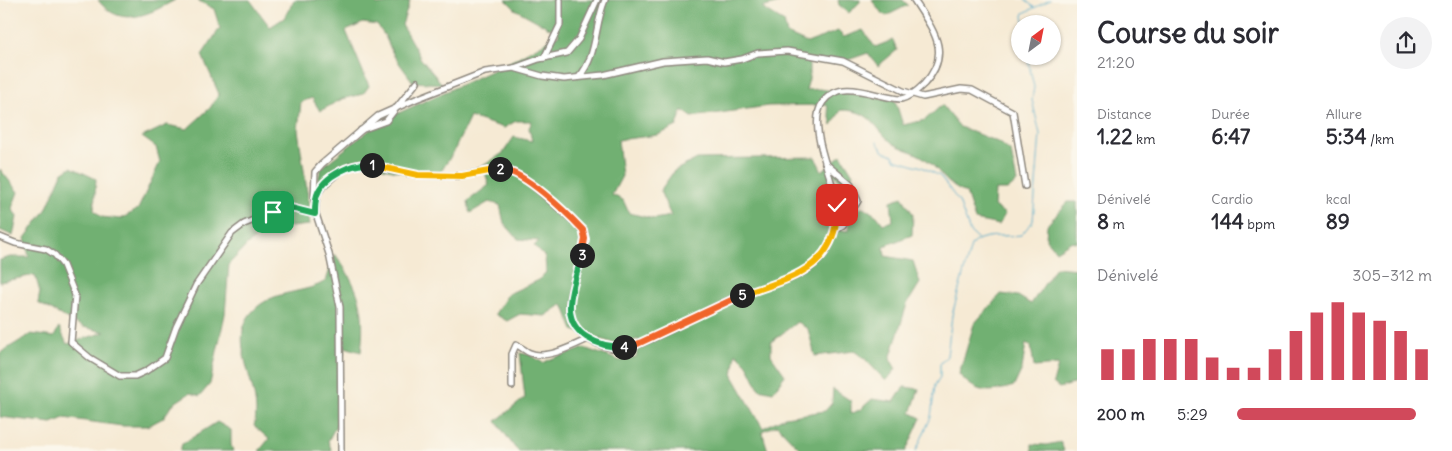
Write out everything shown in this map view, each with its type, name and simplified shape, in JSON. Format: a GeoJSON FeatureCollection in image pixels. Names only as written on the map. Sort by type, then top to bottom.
{"type":"FeatureCollection","features":[{"type":"Feature","properties":{"kind":"street"},"geometry":{"type":"LineString","coordinates":[[544,58],[560,25],[560,0]]}},
{"type":"Feature","properties":{"kind":"street"},"geometry":{"type":"LineString","coordinates":[[341,451],[340,307],[329,254],[315,214],[313,186],[315,172],[341,146],[378,116],[485,72],[514,68],[567,53],[572,49],[584,29],[597,0]]}},
{"type":"Feature","properties":{"kind":"street"},"geometry":{"type":"LineString","coordinates":[[578,78],[586,69],[592,54],[597,23],[605,0]]}},
{"type":"Feature","properties":{"kind":"street"},"geometry":{"type":"LineString","coordinates":[[315,214],[317,194],[323,186],[341,170],[358,164],[418,175],[462,176],[494,169],[515,172],[575,223],[585,234],[570,307],[573,322],[588,339],[612,347],[631,347],[731,300],[798,275],[818,262],[827,249],[834,230],[837,205],[825,164],[818,128],[819,108],[828,97],[842,89],[896,98],[907,98],[921,87],[932,74],[940,51],[936,35],[914,0]]}},
{"type":"Feature","properties":{"kind":"street"},"geometry":{"type":"LineString","coordinates":[[514,68],[542,76],[578,78],[603,75],[663,61],[707,58],[724,62],[742,59],[758,53],[787,51],[843,61],[912,94],[923,97],[961,89],[1013,112],[1025,186]]}},
{"type":"Feature","properties":{"kind":"street"},"geometry":{"type":"LineString","coordinates":[[397,108],[417,82]]}},
{"type":"Feature","properties":{"kind":"street"},"geometry":{"type":"LineString","coordinates":[[825,164],[850,184],[858,201],[843,225],[834,230]]}},
{"type":"Feature","properties":{"kind":"street"},"geometry":{"type":"LineString","coordinates":[[0,236],[15,243],[46,249],[56,255],[69,276],[75,295],[71,342],[90,358],[120,376],[135,376],[166,358],[176,327],[196,285],[237,228],[273,212],[291,208],[315,214]]}},
{"type":"Feature","properties":{"kind":"street"},"geometry":{"type":"LineString","coordinates":[[512,386],[512,354],[516,345],[531,354],[542,355],[564,350],[588,339]]}},
{"type":"Feature","properties":{"kind":"green space"},"geometry":{"type":"Polygon","coordinates":[[[98,0],[175,0],[145,14],[125,17],[107,9],[98,0]]]}},
{"type":"Feature","properties":{"kind":"green space"},"geometry":{"type":"Polygon","coordinates":[[[197,0],[250,0],[270,27],[284,18],[294,0],[372,0],[377,5],[410,1],[402,25],[421,59],[442,84],[413,82],[394,56],[385,36],[377,25],[363,23],[346,31],[369,86],[363,94],[342,99],[320,111],[312,98],[301,102],[298,130],[310,211],[309,225],[290,227],[278,219],[247,245],[229,264],[225,314],[210,384],[200,396],[190,393],[173,404],[163,418],[148,426],[122,426],[64,418],[52,423],[0,417],[0,353],[31,334],[54,337],[59,327],[67,344],[105,332],[83,327],[38,303],[40,292],[35,275],[0,282],[0,260],[10,257],[29,257],[25,238],[46,210],[62,173],[71,167],[96,179],[94,210],[101,217],[121,219],[138,209],[160,162],[156,147],[142,137],[167,125],[187,129],[210,108],[219,94],[202,55],[220,28],[214,9],[197,0]]]}},
{"type":"Feature","properties":{"kind":"green space"},"geometry":{"type":"Polygon","coordinates":[[[506,0],[788,0],[762,8],[784,22],[787,34],[807,43],[838,31],[844,37],[863,30],[875,47],[893,40],[897,50],[878,66],[868,53],[845,61],[809,62],[809,79],[806,90],[820,89],[895,100],[903,125],[925,120],[942,105],[960,127],[1000,143],[1011,152],[1017,182],[1007,190],[995,190],[994,206],[1005,214],[999,225],[975,220],[966,193],[954,187],[924,158],[887,139],[867,117],[860,113],[841,110],[832,125],[827,105],[768,106],[692,117],[682,110],[677,126],[658,135],[618,140],[622,176],[612,195],[623,200],[629,213],[654,219],[671,216],[660,191],[674,171],[697,159],[815,157],[822,171],[841,155],[853,174],[848,183],[838,179],[832,173],[840,207],[840,230],[849,231],[849,216],[863,207],[877,216],[883,224],[893,221],[891,201],[902,197],[913,214],[912,235],[884,246],[885,256],[913,261],[920,283],[907,304],[890,359],[896,369],[886,381],[864,358],[854,351],[815,356],[808,329],[797,322],[771,342],[771,355],[785,375],[773,392],[759,389],[747,364],[736,353],[733,376],[763,428],[785,417],[825,411],[832,403],[833,389],[851,401],[851,414],[861,409],[872,399],[894,402],[904,387],[919,389],[911,413],[921,418],[906,451],[802,451],[777,425],[762,431],[768,451],[519,451],[515,448],[496,421],[525,398],[520,353],[531,355],[543,363],[584,348],[621,361],[636,357],[639,339],[619,345],[573,330],[563,304],[545,316],[520,314],[507,321],[495,314],[508,294],[539,280],[546,272],[545,257],[534,246],[539,241],[518,239],[504,223],[500,205],[489,202],[470,213],[468,201],[489,185],[483,166],[503,153],[514,137],[532,141],[529,128],[532,121],[516,121],[504,128],[470,117],[453,153],[440,173],[397,171],[349,160],[330,179],[316,184],[322,167],[381,121],[504,65],[560,34],[515,9],[506,0]]]}},
{"type":"Feature","properties":{"kind":"green space"},"geometry":{"type":"Polygon","coordinates":[[[838,0],[860,0],[860,2],[849,13],[839,5],[838,0]]]}},
{"type":"Feature","properties":{"kind":"green space"},"geometry":{"type":"Polygon","coordinates":[[[872,0],[903,0],[908,5],[886,16],[872,0]]]}},
{"type":"Feature","properties":{"kind":"green space"},"geometry":{"type":"Polygon","coordinates":[[[0,169],[18,192],[12,208],[17,217],[13,236],[0,230],[0,169]]]}},
{"type":"Feature","properties":{"kind":"green space"},"geometry":{"type":"Polygon","coordinates":[[[1068,202],[1077,202],[1077,243],[1072,241],[1056,251],[1046,239],[1047,225],[1068,202]]]}},
{"type":"Feature","properties":{"kind":"green space"},"geometry":{"type":"Polygon","coordinates":[[[335,254],[356,289],[363,323],[361,352],[345,347],[339,372],[337,424],[328,441],[332,451],[259,451],[269,439],[254,426],[256,411],[243,346],[243,331],[249,317],[268,299],[310,288],[326,281],[335,254]]]}},
{"type":"Feature","properties":{"kind":"green space"},"geometry":{"type":"Polygon","coordinates":[[[1056,267],[1077,269],[1077,383],[1059,388],[1053,383],[1058,365],[1034,367],[1031,346],[1026,343],[1022,369],[1014,386],[991,391],[972,386],[959,374],[974,324],[1001,294],[1018,296],[1031,304],[1056,267]]]}},
{"type":"Feature","properties":{"kind":"green space"},"geometry":{"type":"Polygon","coordinates":[[[217,422],[231,430],[233,451],[180,451],[182,444],[217,422]]]}},
{"type":"Feature","properties":{"kind":"green space"},"geometry":{"type":"Polygon","coordinates":[[[1061,442],[1064,451],[1032,451],[1032,444],[1046,445],[1061,442]]]}},
{"type":"Feature","properties":{"kind":"waterway"},"geometry":{"type":"LineString","coordinates":[[1025,0],[1034,7]]}},
{"type":"Feature","properties":{"kind":"waterway"},"geometry":{"type":"LineString","coordinates":[[1023,15],[1050,0]]}},
{"type":"Feature","properties":{"kind":"waterway"},"geometry":{"type":"LineString","coordinates":[[916,451],[931,417],[935,385],[940,377],[940,364],[947,356],[952,315],[971,246],[986,237],[1021,235],[1033,221],[1040,134],[1032,100],[1034,87],[1029,65]]}},
{"type":"Feature","properties":{"kind":"waterway"},"geometry":{"type":"LineString","coordinates":[[877,142],[883,151],[893,155],[895,159],[922,167],[940,176],[959,202],[970,232],[978,239]]}},
{"type":"Feature","properties":{"kind":"route"},"geometry":{"type":"LineString","coordinates":[[273,212],[291,208],[315,214],[317,194],[323,186],[341,170],[358,164],[368,164],[400,173],[418,175],[468,176],[494,169],[510,170],[523,177],[583,230],[585,234],[582,257],[570,302],[573,322],[576,328],[588,339],[603,345],[631,347],[692,320],[720,304],[807,270],[818,262],[831,241],[836,222],[837,205]]}}]}
